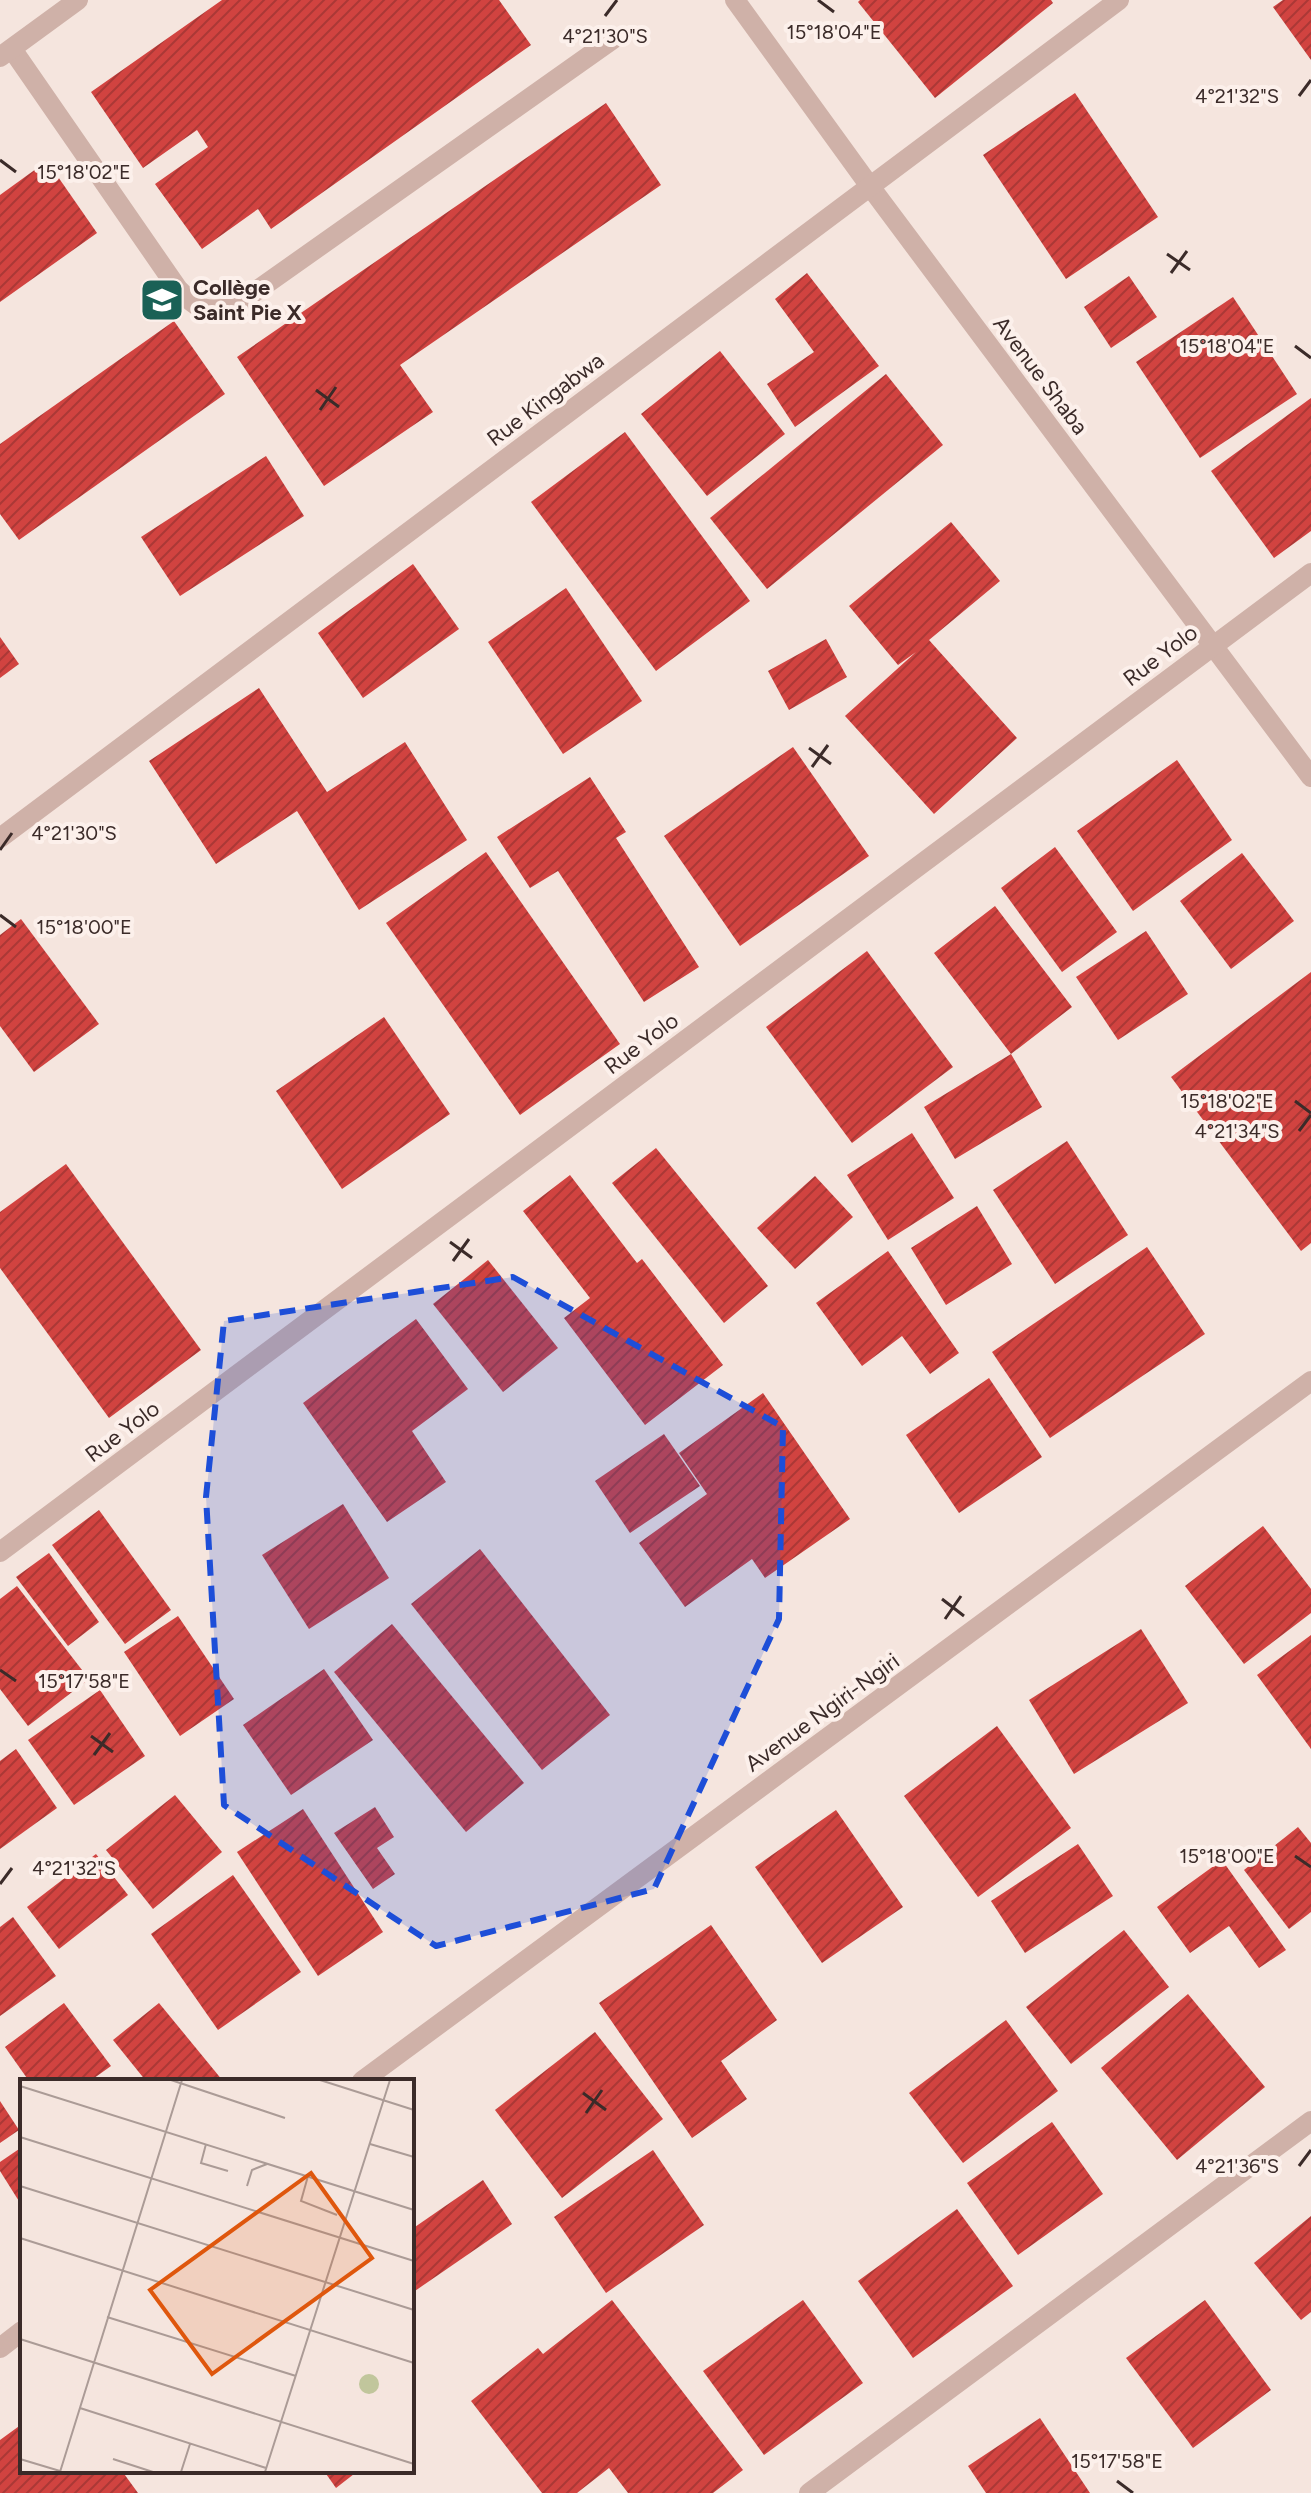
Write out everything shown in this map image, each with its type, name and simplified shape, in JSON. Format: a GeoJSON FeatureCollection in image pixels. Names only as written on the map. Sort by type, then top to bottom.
{"type":"FeatureCollection","features":[{"type":"Feature","properties":{"kind":"street"},"geometry":{"type":"LineString","coordinates":[[78,0],[6,53],[178,289],[194,306],[211,311],[232,308],[613,39]]}},
{"type":"Feature","properties":{"kind":"street","name":"Avenue Shaba"},"geometry":{"type":"LineString","coordinates":[[735,0],[869,185],[1311,777]]}},
{"type":"Feature","properties":{"kind":"street","name":"Rue Kingabwa"},"geometry":{"type":"LineString","coordinates":[[0,838],[1119,0]]}},
{"type":"Feature","properties":{"kind":"street","name":"Rue Yolo"},"geometry":{"type":"LineString","coordinates":[[0,1552],[1311,573]]}},
{"type":"Feature","properties":{"kind":"street","name":"Avenue Ngiri-Ngiri"},"geometry":{"type":"LineString","coordinates":[[365,2079],[1311,1381]]}},
{"type":"Feature","properties":{"kind":"street"},"geometry":{"type":"LineString","coordinates":[[809,2493],[1311,2121]]}},
{"type":"Feature","properties":{"kind":"street"},"geometry":{"type":"LineString","coordinates":[[0,2348],[20,2333]]}},
{"type":"Feature","properties":{"kind":"highlighted area"},"geometry":{"type":"Polygon","coordinates":[[[513,1277],[783,1427],[779,1619],[654,1889],[436,1946],[224,1805],[206,1497],[224,1321],[513,1277]]]}},
{"type":"Feature","properties":{"kind":"building"},"geometry":{"type":"Polygon","coordinates":[[[222,0],[499,0],[531,45],[271,229],[258,209],[202,249],[155,184],[208,147],[197,130],[143,168],[91,92],[222,0]]]}},
{"type":"Feature","properties":{"kind":"building"},"geometry":{"type":"Polygon","coordinates":[[[1051,0],[1053,3],[935,98],[858,2],[1051,0]]]}},
{"type":"Feature","properties":{"kind":"building"},"geometry":{"type":"Polygon","coordinates":[[[1283,0],[1311,0],[1311,60],[1273,7],[1283,0]]]}},
{"type":"Feature","properties":{"kind":"building"},"geometry":{"type":"Polygon","coordinates":[[[1075,93],[1158,217],[1066,279],[983,155],[1075,93]]]}},
{"type":"Feature","properties":{"kind":"building"},"geometry":{"type":"Polygon","coordinates":[[[606,103],[661,185],[400,365],[433,412],[324,486],[237,357],[606,103]]]}},
{"type":"Feature","properties":{"kind":"building"},"geometry":{"type":"Polygon","coordinates":[[[47,161],[97,233],[0,302],[0,195],[47,161]]]}},
{"type":"Feature","properties":{"kind":"building"},"geometry":{"type":"Polygon","coordinates":[[[807,273],[879,366],[795,427],[767,384],[814,352],[775,299],[807,273]]]}},
{"type":"Feature","properties":{"kind":"building"},"geometry":{"type":"Polygon","coordinates":[[[1129,276],[1157,317],[1111,348],[1084,307],[1129,276]]]}},
{"type":"Feature","properties":{"kind":"building"},"geometry":{"type":"Polygon","coordinates":[[[1233,297],[1297,394],[1200,458],[1136,362],[1233,297]]]}},
{"type":"Feature","properties":{"kind":"building"},"geometry":{"type":"Polygon","coordinates":[[[174,321],[225,394],[19,540],[0,514],[0,444],[174,321]]]}},
{"type":"Feature","properties":{"kind":"building"},"geometry":{"type":"Polygon","coordinates":[[[720,351],[785,434],[707,496],[641,414],[720,351]]]}},
{"type":"Feature","properties":{"kind":"building"},"geometry":{"type":"Polygon","coordinates":[[[886,374],[943,445],[767,589],[710,518],[886,374]]]}},
{"type":"Feature","properties":{"kind":"building"},"geometry":{"type":"Polygon","coordinates":[[[1311,398],[1311,531],[1274,558],[1211,471],[1311,398]]]}},
{"type":"Feature","properties":{"kind":"building"},"geometry":{"type":"Polygon","coordinates":[[[625,432],[750,601],[656,671],[531,502],[625,432]]]}},
{"type":"Feature","properties":{"kind":"building"},"geometry":{"type":"Polygon","coordinates":[[[266,456],[304,516],[180,596],[141,537],[266,456]]]}},
{"type":"Feature","properties":{"kind":"building"},"geometry":{"type":"Polygon","coordinates":[[[951,522],[1000,581],[929,640],[1017,738],[934,814],[845,716],[916,652],[898,665],[849,606],[951,522]]]}},
{"type":"Feature","properties":{"kind":"building"},"geometry":{"type":"Polygon","coordinates":[[[413,564],[459,629],[363,698],[318,633],[413,564]]]}},
{"type":"Feature","properties":{"kind":"building"},"geometry":{"type":"Polygon","coordinates":[[[566,588],[642,701],[563,754],[488,642],[566,588]]]}},
{"type":"Feature","properties":{"kind":"building"},"geometry":{"type":"Polygon","coordinates":[[[0,637],[19,664],[0,678],[0,637]]]}},
{"type":"Feature","properties":{"kind":"building"},"geometry":{"type":"Polygon","coordinates":[[[826,639],[847,677],[789,710],[768,671],[826,639]]]}},
{"type":"Feature","properties":{"kind":"building"},"geometry":{"type":"Polygon","coordinates":[[[259,688],[327,792],[405,742],[467,840],[359,910],[297,811],[216,864],[149,761],[259,688]]]}},
{"type":"Feature","properties":{"kind":"building"},"geometry":{"type":"Polygon","coordinates":[[[793,747],[869,856],[740,946],[664,836],[793,747]]]}},
{"type":"Feature","properties":{"kind":"building"},"geometry":{"type":"Polygon","coordinates":[[[1177,760],[1232,840],[1133,911],[1077,831],[1177,760]]]}},
{"type":"Feature","properties":{"kind":"building"},"geometry":{"type":"Polygon","coordinates":[[[590,777],[626,832],[616,838],[699,967],[644,1002],[558,871],[530,888],[497,837],[590,777]]]}},
{"type":"Feature","properties":{"kind":"building"},"geometry":{"type":"Polygon","coordinates":[[[1055,847],[1117,932],[1062,972],[1001,888],[1055,847]]]}},
{"type":"Feature","properties":{"kind":"building"},"geometry":{"type":"Polygon","coordinates":[[[486,852],[620,1044],[520,1115],[386,923],[486,852]]]}},
{"type":"Feature","properties":{"kind":"building"},"geometry":{"type":"Polygon","coordinates":[[[1242,853],[1294,921],[1231,969],[1180,901],[1242,853]]]}},
{"type":"Feature","properties":{"kind":"building"},"geometry":{"type":"Polygon","coordinates":[[[995,906],[1072,1007],[1011,1054],[934,953],[995,906]]]}},
{"type":"Feature","properties":{"kind":"building"},"geometry":{"type":"Polygon","coordinates":[[[21,919],[99,1024],[34,1072],[0,1026],[0,935],[21,919]]]}},
{"type":"Feature","properties":{"kind":"building"},"geometry":{"type":"Polygon","coordinates":[[[1146,931],[1188,994],[1118,1040],[1076,977],[1146,931]]]}},
{"type":"Feature","properties":{"kind":"building"},"geometry":{"type":"Polygon","coordinates":[[[867,951],[953,1067],[852,1143],[766,1027],[867,951]]]}},
{"type":"Feature","properties":{"kind":"building"},"geometry":{"type":"Polygon","coordinates":[[[1311,972],[1311,1243],[1301,1251],[1171,1077],[1311,972]]]}},
{"type":"Feature","properties":{"kind":"building"},"geometry":{"type":"Polygon","coordinates":[[[384,1017],[450,1114],[342,1189],[276,1091],[384,1017]]]}},
{"type":"Feature","properties":{"kind":"building"},"geometry":{"type":"Polygon","coordinates":[[[1011,1054],[1042,1107],[955,1159],[924,1107],[1011,1054]]]}},
{"type":"Feature","properties":{"kind":"building"},"geometry":{"type":"Polygon","coordinates":[[[912,1133],[954,1198],[888,1240],[847,1175],[912,1133]]]}},
{"type":"Feature","properties":{"kind":"building"},"geometry":{"type":"Polygon","coordinates":[[[1067,1141],[1128,1235],[1055,1284],[993,1190],[1067,1141]]]}},
{"type":"Feature","properties":{"kind":"building"},"geometry":{"type":"Polygon","coordinates":[[[656,1148],[768,1286],[724,1323],[612,1183],[656,1148]]]}},
{"type":"Feature","properties":{"kind":"building"},"geometry":{"type":"Polygon","coordinates":[[[66,1164],[201,1350],[109,1418],[0,1268],[0,1212],[66,1164]]]}},
{"type":"Feature","properties":{"kind":"building"},"geometry":{"type":"Polygon","coordinates":[[[570,1175],[637,1263],[642,1259],[723,1365],[645,1425],[564,1318],[590,1298],[523,1211],[570,1175]]]}},
{"type":"Feature","properties":{"kind":"building"},"geometry":{"type":"Polygon","coordinates":[[[815,1176],[853,1217],[795,1269],[757,1228],[815,1176]]]}},
{"type":"Feature","properties":{"kind":"building"},"geometry":{"type":"Polygon","coordinates":[[[977,1206],[1012,1264],[946,1305],[911,1248],[977,1206]]]}},
{"type":"Feature","properties":{"kind":"building"},"geometry":{"type":"Polygon","coordinates":[[[1147,1247],[1205,1334],[1050,1438],[992,1352],[1147,1247]]]}},
{"type":"Feature","properties":{"kind":"building"},"geometry":{"type":"Polygon","coordinates":[[[888,1251],[959,1353],[930,1374],[902,1336],[862,1366],[816,1303],[888,1251]]]}},
{"type":"Feature","properties":{"kind":"building"},"geometry":{"type":"Polygon","coordinates":[[[488,1260],[558,1348],[503,1392],[433,1304],[488,1260]]]}},
{"type":"Feature","properties":{"kind":"building"},"geometry":{"type":"Polygon","coordinates":[[[416,1319],[468,1389],[412,1431],[446,1482],[387,1522],[303,1403],[416,1319]]]}},
{"type":"Feature","properties":{"kind":"building"},"geometry":{"type":"Polygon","coordinates":[[[989,1378],[1042,1457],[959,1513],[906,1435],[989,1378]]]}},
{"type":"Feature","properties":{"kind":"building"},"geometry":{"type":"Polygon","coordinates":[[[763,1393],[850,1519],[765,1578],[752,1559],[685,1607],[639,1543],[707,1494],[679,1453],[763,1393]]]}},
{"type":"Feature","properties":{"kind":"building"},"geometry":{"type":"Polygon","coordinates":[[[664,1434],[700,1486],[630,1533],[595,1481],[664,1434]]]}},
{"type":"Feature","properties":{"kind":"building"},"geometry":{"type":"Polygon","coordinates":[[[343,1504],[389,1578],[309,1629],[262,1555],[343,1504]]]}},
{"type":"Feature","properties":{"kind":"building"},"geometry":{"type":"Polygon","coordinates":[[[99,1510],[171,1610],[125,1644],[52,1545],[99,1510]]]}},
{"type":"Feature","properties":{"kind":"building"},"geometry":{"type":"Polygon","coordinates":[[[1263,1526],[1311,1589],[1311,1613],[1244,1664],[1185,1586],[1263,1526]]]}},
{"type":"Feature","properties":{"kind":"building"},"geometry":{"type":"Polygon","coordinates":[[[480,1549],[610,1715],[542,1770],[411,1604],[480,1549]]]}},
{"type":"Feature","properties":{"kind":"building"},"geometry":{"type":"Polygon","coordinates":[[[49,1553],[99,1622],[68,1646],[16,1577],[49,1553]]]}},
{"type":"Feature","properties":{"kind":"building"},"geometry":{"type":"Polygon","coordinates":[[[17,1586],[89,1679],[28,1726],[0,1689],[0,1599],[17,1586]]]}},
{"type":"Feature","properties":{"kind":"building"},"geometry":{"type":"Polygon","coordinates":[[[178,1616],[234,1699],[180,1736],[124,1652],[178,1616]]]}},
{"type":"Feature","properties":{"kind":"building"},"geometry":{"type":"Polygon","coordinates":[[[392,1624],[524,1783],[466,1832],[334,1672],[392,1624]]]}},
{"type":"Feature","properties":{"kind":"building"},"geometry":{"type":"Polygon","coordinates":[[[1141,1629],[1188,1703],[1074,1774],[1029,1700],[1141,1629]]]}},
{"type":"Feature","properties":{"kind":"building"},"geometry":{"type":"Polygon","coordinates":[[[1311,1635],[1311,1749],[1257,1675],[1311,1635]]]}},
{"type":"Feature","properties":{"kind":"building"},"geometry":{"type":"Polygon","coordinates":[[[324,1669],[373,1740],[291,1795],[243,1725],[324,1669]]]}},
{"type":"Feature","properties":{"kind":"building"},"geometry":{"type":"Polygon","coordinates":[[[100,1690],[145,1756],[74,1805],[28,1740],[100,1690]]]}},
{"type":"Feature","properties":{"kind":"building"},"geometry":{"type":"Polygon","coordinates":[[[997,1726],[1071,1828],[978,1897],[904,1796],[997,1726]]]}},
{"type":"Feature","properties":{"kind":"building"},"geometry":{"type":"Polygon","coordinates":[[[16,1749],[57,1808],[0,1849],[0,1761],[16,1749]]]}},
{"type":"Feature","properties":{"kind":"building"},"geometry":{"type":"Polygon","coordinates":[[[175,1795],[222,1852],[153,1909],[106,1850],[175,1795]]]}},
{"type":"Feature","properties":{"kind":"building"},"geometry":{"type":"Polygon","coordinates":[[[375,1807],[394,1837],[377,1848],[395,1874],[373,1889],[334,1833],[375,1807]]]}},
{"type":"Feature","properties":{"kind":"building"},"geometry":{"type":"Polygon","coordinates":[[[303,1809],[383,1932],[318,1976],[237,1852],[303,1809]]]}},
{"type":"Feature","properties":{"kind":"building"},"geometry":{"type":"Polygon","coordinates":[[[836,1810],[903,1907],[822,1963],[755,1867],[836,1810]]]}},
{"type":"Feature","properties":{"kind":"building"},"geometry":{"type":"Polygon","coordinates":[[[1298,1827],[1311,1843],[1311,1912],[1289,1929],[1244,1870],[1298,1827]]]}},
{"type":"Feature","properties":{"kind":"building"},"geometry":{"type":"Polygon","coordinates":[[[1078,1844],[1113,1896],[1025,1953],[991,1901],[1078,1844]]]}},
{"type":"Feature","properties":{"kind":"building"},"geometry":{"type":"Polygon","coordinates":[[[96,1854],[128,1895],[59,1949],[27,1907],[96,1854]]]}},
{"type":"Feature","properties":{"kind":"building"},"geometry":{"type":"Polygon","coordinates":[[[1222,1860],[1286,1950],[1259,1968],[1229,1926],[1190,1953],[1157,1907],[1222,1860]]]}},
{"type":"Feature","properties":{"kind":"building"},"geometry":{"type":"Polygon","coordinates":[[[233,1875],[301,1972],[218,2030],[151,1934],[233,1875]]]}},
{"type":"Feature","properties":{"kind":"building"},"geometry":{"type":"Polygon","coordinates":[[[13,1917],[56,1976],[0,2016],[0,1927],[13,1917]]]}},
{"type":"Feature","properties":{"kind":"building"},"geometry":{"type":"Polygon","coordinates":[[[711,1925],[777,2020],[721,2061],[747,2099],[692,2138],[599,2003],[711,1925]]]}},
{"type":"Feature","properties":{"kind":"building"},"geometry":{"type":"Polygon","coordinates":[[[1124,1930],[1169,1987],[1071,2064],[1026,2007],[1124,1930]]]}},
{"type":"Feature","properties":{"kind":"building"},"geometry":{"type":"Polygon","coordinates":[[[1188,1994],[1265,2087],[1177,2160],[1101,2068],[1188,1994]]]}},
{"type":"Feature","properties":{"kind":"building"},"geometry":{"type":"Polygon","coordinates":[[[64,2003],[111,2066],[93,2079],[28,2079],[5,2047],[64,2003]]]}},
{"type":"Feature","properties":{"kind":"building"},"geometry":{"type":"Polygon","coordinates":[[[159,2003],[221,2079],[144,2079],[113,2040],[159,2003]]]}},
{"type":"Feature","properties":{"kind":"building"},"geometry":{"type":"Polygon","coordinates":[[[1006,2020],[1058,2091],[963,2163],[909,2093],[1006,2020]]]}},
{"type":"Feature","properties":{"kind":"building"},"geometry":{"type":"Polygon","coordinates":[[[595,2032],[663,2119],[562,2198],[495,2110],[595,2032]]]}},
{"type":"Feature","properties":{"kind":"building"},"geometry":{"type":"Polygon","coordinates":[[[0,2101],[19,2130],[0,2143],[0,2101]]]}},
{"type":"Feature","properties":{"kind":"building"},"geometry":{"type":"Polygon","coordinates":[[[1052,2122],[1103,2194],[1018,2255],[967,2183],[1052,2122]]]}},
{"type":"Feature","properties":{"kind":"building"},"geometry":{"type":"Polygon","coordinates":[[[20,2148],[20,2203],[0,2171],[0,2162],[20,2148]]]}},
{"type":"Feature","properties":{"kind":"building"},"geometry":{"type":"Polygon","coordinates":[[[653,2150],[704,2225],[606,2293],[554,2217],[653,2150]]]}},
{"type":"Feature","properties":{"kind":"building"},"geometry":{"type":"Polygon","coordinates":[[[483,2180],[512,2224],[414,2292],[414,2228],[483,2180]]]}},
{"type":"Feature","properties":{"kind":"building"},"geometry":{"type":"Polygon","coordinates":[[[957,2209],[1013,2286],[913,2358],[858,2281],[957,2209]]]}},
{"type":"Feature","properties":{"kind":"building"},"geometry":{"type":"Polygon","coordinates":[[[1311,2216],[1311,2312],[1301,2320],[1254,2263],[1311,2216]]]}},
{"type":"Feature","properties":{"kind":"building"},"geometry":{"type":"Polygon","coordinates":[[[612,2300],[743,2470],[713,2493],[628,2493],[609,2468],[577,2493],[542,2493],[471,2401],[538,2348],[543,2354],[612,2300]]]}},
{"type":"Feature","properties":{"kind":"building"},"geometry":{"type":"Polygon","coordinates":[[[803,2300],[863,2383],[764,2455],[703,2371],[803,2300]]]}},
{"type":"Feature","properties":{"kind":"building"},"geometry":{"type":"Polygon","coordinates":[[[1205,2300],[1271,2390],[1193,2448],[1126,2358],[1205,2300]]]}},
{"type":"Feature","properties":{"kind":"building"},"geometry":{"type":"Polygon","coordinates":[[[1040,2418],[1090,2493],[986,2493],[968,2466],[1040,2418]]]}},
{"type":"Feature","properties":{"kind":"building"},"geometry":{"type":"Polygon","coordinates":[[[20,2425],[20,2473],[123,2473],[138,2493],[0,2493],[0,2440],[20,2425]]]}},
{"type":"Feature","properties":{"kind":"building"},"geometry":{"type":"Polygon","coordinates":[[[325,2473],[353,2473],[354,2474],[336,2488],[325,2473]]]}},
{"type":"Feature","properties":{"kind":"place","name":"Collège Saint Pie X"},"geometry":{"type":"Point","coordinates":[162,300]}}]}
